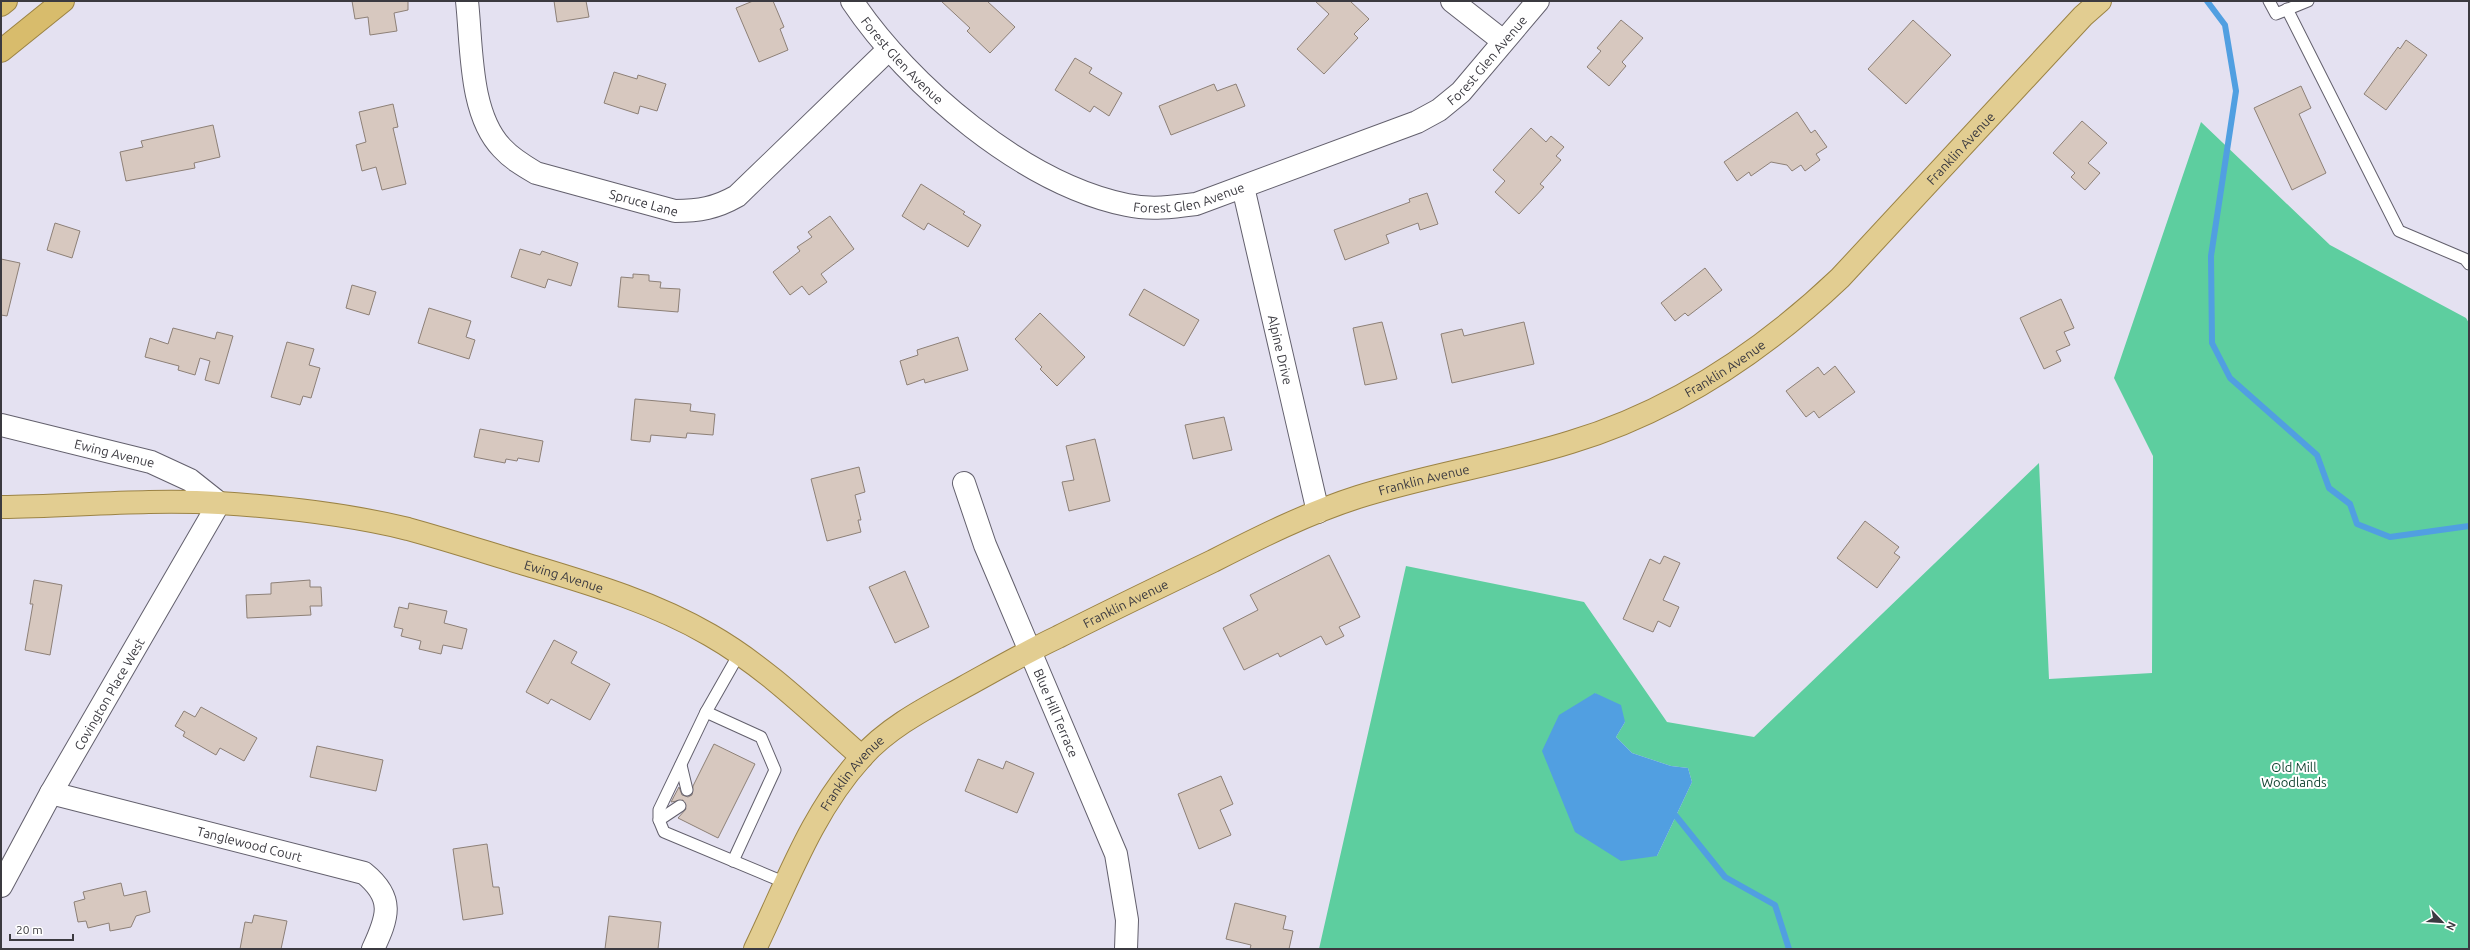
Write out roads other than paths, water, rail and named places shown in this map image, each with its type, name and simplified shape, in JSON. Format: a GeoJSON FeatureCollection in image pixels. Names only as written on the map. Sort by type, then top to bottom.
{"type":"FeatureCollection","features":[{"type":"Feature","properties":{"kind":"highway"},"geometry":{"type":"LineString","coordinates":[[1,4],[6,1]]}},
{"type":"Feature","properties":{"kind":"highway"},"geometry":{"type":"LineString","coordinates":[[1,51],[63,1]]}},
{"type":"Feature","properties":{"kind":"main road","name":"Franklin Avenue"},"geometry":{"type":"LineString","coordinates":[[755,949],[814,826],[840,785],[862,757],[923,710],[1029,651],[1287,524],[1360,497],[1570,442],[1622,424],[1672,401],[1720,374],[1766,343],[1808,308],[1840,278],[2100,1]]}},
{"type":"Feature","properties":{"kind":"main road","name":"Ewing Avenue"},"geometry":{"type":"LineString","coordinates":[[1,507],[160,501],[219,503],[278,508],[408,529],[616,591],[668,613],[710,635],[739,654],[794,696],[862,757]]}},
{"type":"Feature","properties":{"kind":"street","name":"Spruce Lane"},"geometry":{"type":"LineString","coordinates":[[467,1],[480,108],[487,128],[501,148],[517,163],[536,173],[675,211],[699,212],[720,206],[736,196],[888,50]]}},
{"type":"Feature","properties":{"kind":"street","name":"Forest Glen Avenue"},"geometry":{"type":"LineString","coordinates":[[852,1],[888,50],[926,89],[964,121],[1004,150],[1047,175],[1096,197],[1128,206],[1160,208],[1196,204],[1417,122],[1439,110],[1461,92],[1538,1]]}},
{"type":"Feature","properties":{"kind":"street"},"geometry":{"type":"LineString","coordinates":[[1452,1],[1503,41]]}},
{"type":"Feature","properties":{"kind":"street","name":"Alpine Drive"},"geometry":{"type":"LineString","coordinates":[[1243,187],[1318,512]]}},
{"type":"Feature","properties":{"kind":"street","name":"Ewing Avenue"},"geometry":{"type":"LineString","coordinates":[[1,425],[151,462],[190,480],[219,503]]}},
{"type":"Feature","properties":{"kind":"street","name":"Blue Hill Terrace"},"geometry":{"type":"LineString","coordinates":[[964,483],[985,545],[1116,854],[1127,920],[1126,949]]}},
{"type":"Feature","properties":{"kind":"street","name":"Covington Place West"},"geometry":{"type":"LineString","coordinates":[[1,886],[51,793],[219,503]]}},
{"type":"Feature","properties":{"kind":"street","name":"Tanglewood Court"},"geometry":{"type":"LineString","coordinates":[[51,793],[364,873],[380,889],[387,909],[385,924],[373,949]]}},
{"type":"Feature","properties":{"kind":"lane"},"geometry":{"type":"LineString","coordinates":[[2269,1],[2276,14],[2308,1]]}},
{"type":"Feature","properties":{"kind":"lane"},"geometry":{"type":"LineString","coordinates":[[2287,9],[2399,231],[2465,259],[2469,264]]}},
{"type":"Feature","properties":{"kind":"lane"},"geometry":{"type":"LineString","coordinates":[[739,654],[706,712],[659,810],[659,820],[664,832],[786,883]]}},
{"type":"Feature","properties":{"kind":"lane"},"geometry":{"type":"LineString","coordinates":[[706,712],[761,737],[775,770],[733,861]]}},
{"type":"Feature","properties":{"kind":"lane"},"geometry":{"type":"LineString","coordinates":[[681,765],[687,790]]}},
{"type":"Feature","properties":{"kind":"lane"},"geometry":{"type":"LineString","coordinates":[[659,820],[680,806]]}},
{"type":"Feature","properties":{"kind":"water"},"geometry":{"type":"Polygon","coordinates":[[[1595,693],[1621,705],[1625,722],[1616,737],[1632,753],[1671,766],[1688,768],[1692,782],[1657,856],[1621,861],[1575,832],[1542,751],[1559,715],[1595,693]]]}},
{"type":"Feature","properties":{"kind":"waterway"},"geometry":{"type":"LineString","coordinates":[[2207,1],[2225,25],[2236,91],[2211,256],[2212,343],[2230,378],[2317,455],[2329,488],[2350,504],[2357,524],[2390,537],[2469,526]]}},
{"type":"Feature","properties":{"kind":"waterway"},"geometry":{"type":"LineString","coordinates":[[1676,816],[1725,877],[1775,905],[1789,949]]}},
{"type":"Feature","properties":{"kind":"park label","name":"Old Mill Woodlands"},"geometry":{"type":"Point","coordinates":[2294,774]}}]}
